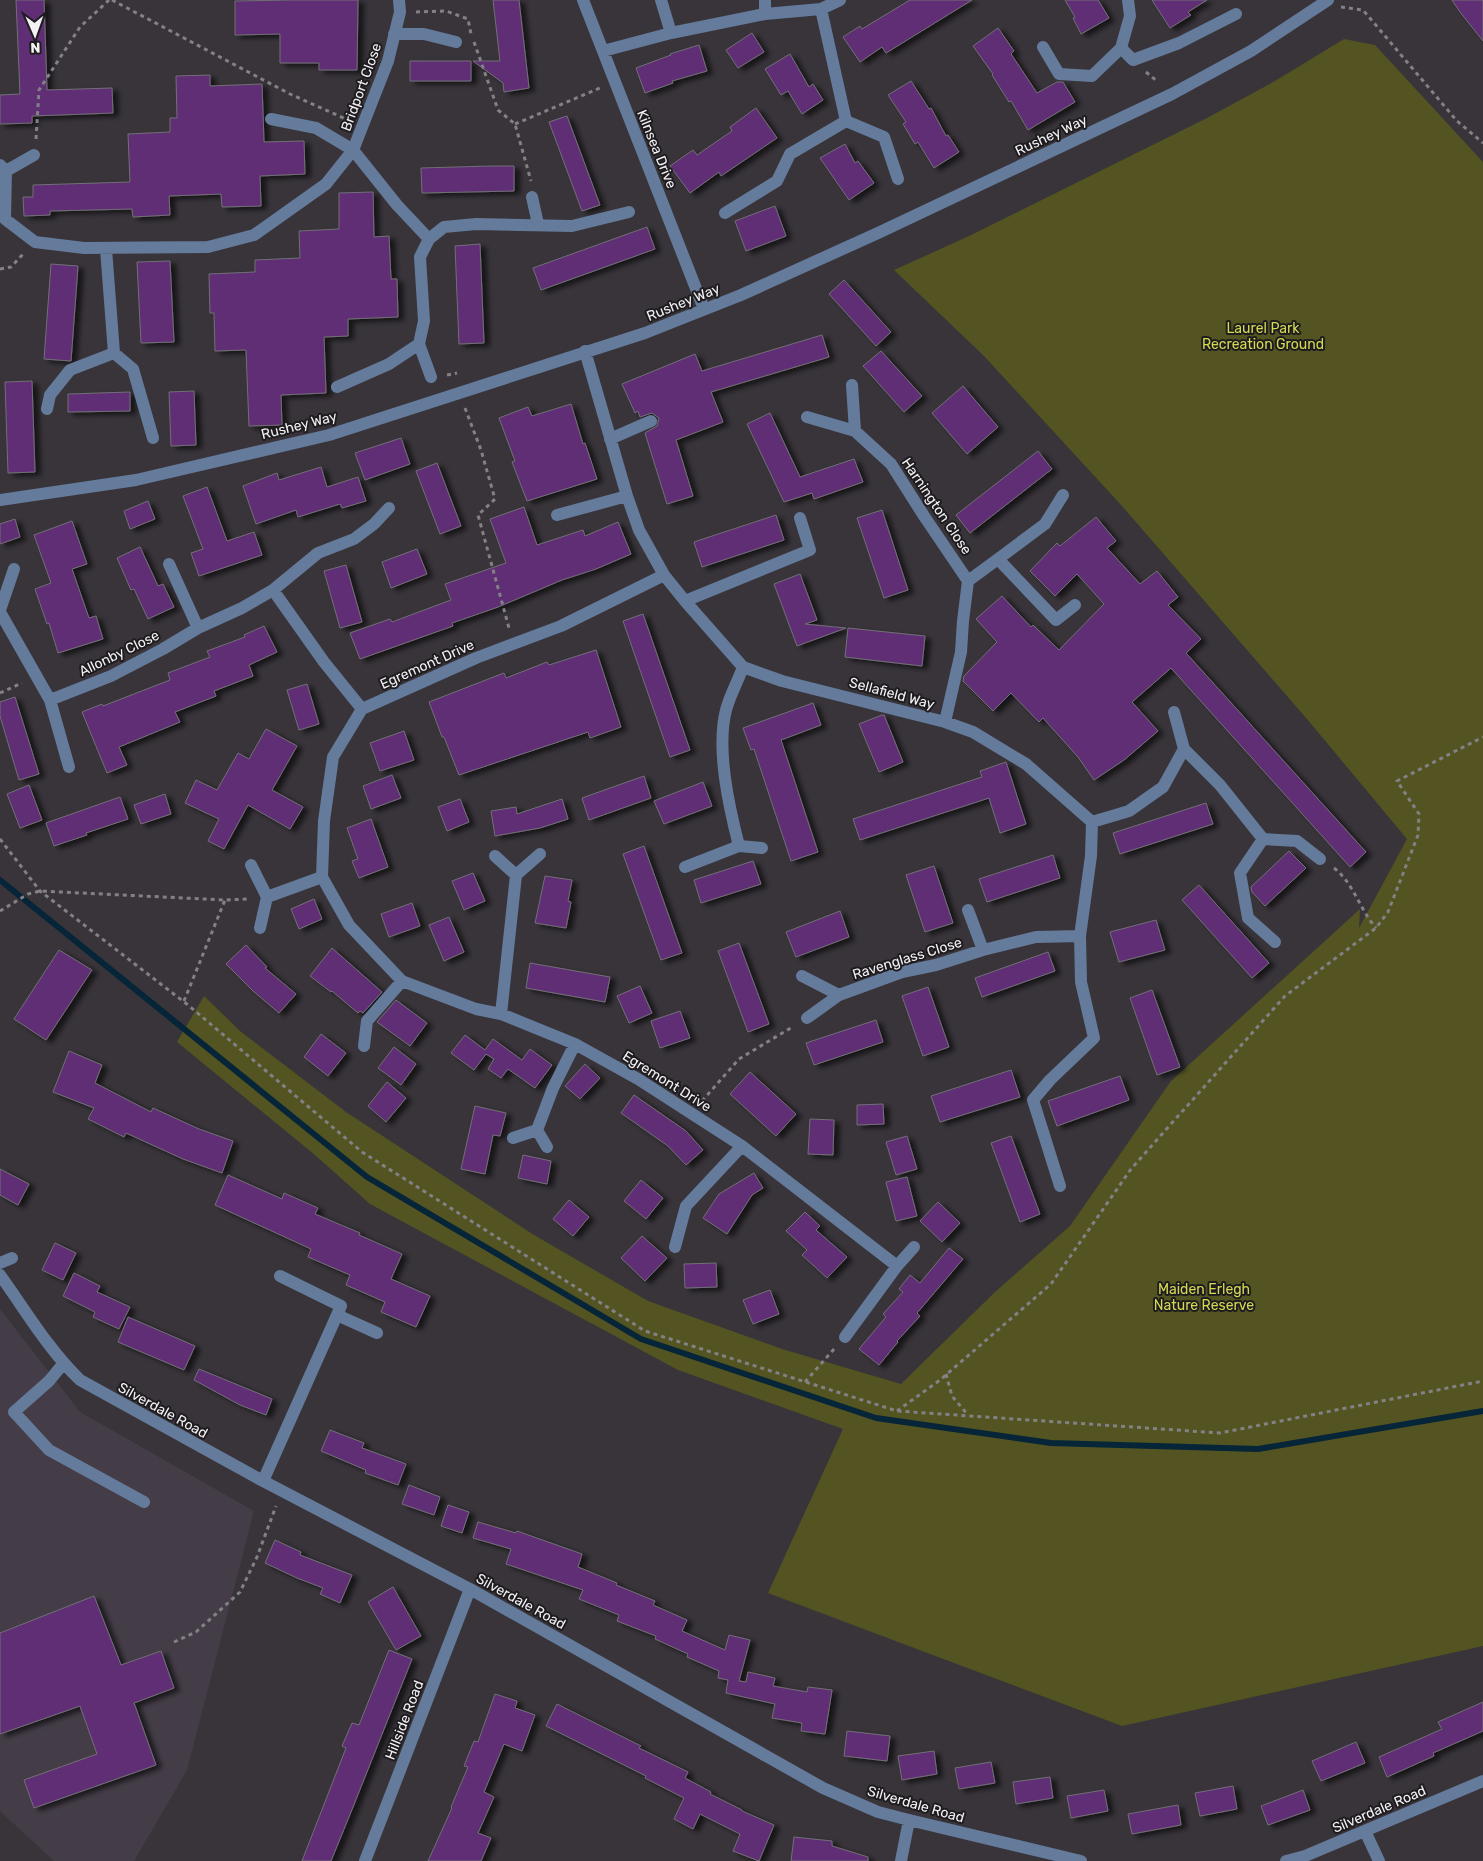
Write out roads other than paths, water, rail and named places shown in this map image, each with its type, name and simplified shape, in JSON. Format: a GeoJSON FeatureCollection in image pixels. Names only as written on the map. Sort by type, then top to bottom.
{"type":"FeatureCollection","features":[{"type":"Feature","properties":{"kind":"street","name":"Kilnsea Drive"},"geometry":{"type":"LineString","coordinates":[[583,0],[704,309]]}},
{"type":"Feature","properties":{"kind":"street"},"geometry":{"type":"LineString","coordinates":[[661,0],[671,33]]}},
{"type":"Feature","properties":{"kind":"street"},"geometry":{"type":"LineString","coordinates":[[765,0],[765,14]]}},
{"type":"Feature","properties":{"kind":"street"},"geometry":{"type":"LineString","coordinates":[[603,51],[671,33],[765,14],[820,10],[840,0]]}},
{"type":"Feature","properties":{"kind":"street"},"geometry":{"type":"LineString","coordinates":[[1043,48],[1059,74],[1092,76],[1121,48],[1130,16],[1128,0]]}},
{"type":"Feature","properties":{"kind":"street","name":"Rushey Way"},"geometry":{"type":"LineString","coordinates":[[0,500],[136,480],[329,435],[645,333],[741,295],[878,233],[1172,94],[1250,51],[1328,0]]}},
{"type":"Feature","properties":{"kind":"street","name":"Bridport Close"},"geometry":{"type":"LineString","coordinates":[[3,168],[5,219],[35,242],[106,249],[208,247],[254,235],[326,184],[353,150],[364,127],[388,61],[399,6]]}},
{"type":"Feature","properties":{"kind":"street"},"geometry":{"type":"LineString","coordinates":[[820,10],[846,121]]}},
{"type":"Feature","properties":{"kind":"street"},"geometry":{"type":"LineString","coordinates":[[1121,48],[1133,60],[1179,43],[1236,14]]}},
{"type":"Feature","properties":{"kind":"street","name":"Bridport Close"},"geometry":{"type":"LineString","coordinates":[[394,34],[424,34],[456,42]]}},
{"type":"Feature","properties":{"kind":"street","name":"Bridport Close"},"geometry":{"type":"LineString","coordinates":[[271,120],[316,128],[353,150],[429,239]]}},
{"type":"Feature","properties":{"kind":"street"},"geometry":{"type":"LineString","coordinates":[[846,121],[884,137],[898,179]]}},
{"type":"Feature","properties":{"kind":"street"},"geometry":{"type":"LineString","coordinates":[[726,214],[776,181],[790,154],[846,121]]}},
{"type":"Feature","properties":{"kind":"street"},"geometry":{"type":"LineString","coordinates":[[3,168],[34,156]]}},
{"type":"Feature","properties":{"kind":"street"},"geometry":{"type":"LineString","coordinates":[[532,197],[538,224]]}},
{"type":"Feature","properties":{"kind":"street"},"geometry":{"type":"LineString","coordinates":[[430,377],[420,344],[424,320],[420,257],[429,239],[444,227],[476,224],[572,226],[629,212]]}},
{"type":"Feature","properties":{"kind":"street"},"geometry":{"type":"LineString","coordinates":[[106,249],[114,353],[133,369],[153,438]]}},
{"type":"Feature","properties":{"kind":"street"},"geometry":{"type":"LineString","coordinates":[[337,387],[389,364],[420,344]]}},
{"type":"Feature","properties":{"kind":"street","name":"Sellafield Way"},"geometry":{"type":"LineString","coordinates":[[585,351],[626,496],[639,530],[664,575],[685,602],[743,667],[782,680],[945,722],[973,732],[1026,764],[1092,822]]}},
{"type":"Feature","properties":{"kind":"street"},"geometry":{"type":"LineString","coordinates":[[47,409],[50,395],[70,370],[114,353]]}},
{"type":"Feature","properties":{"kind":"street"},"geometry":{"type":"LineString","coordinates":[[852,385],[855,431]]}},
{"type":"Feature","properties":{"kind":"street","name":"Harnington Close"},"geometry":{"type":"LineString","coordinates":[[807,417],[855,431],[891,464],[968,581]]}},
{"type":"Feature","properties":{"kind":"street"},"geometry":{"type":"LineString","coordinates":[[610,439],[651,421]]}},
{"type":"Feature","properties":{"kind":"street"},"geometry":{"type":"LineString","coordinates":[[945,722],[961,652],[968,581],[1045,524],[1063,495]]}},
{"type":"Feature","properties":{"kind":"street"},"geometry":{"type":"LineString","coordinates":[[557,516],[626,496]]}},
{"type":"Feature","properties":{"kind":"street","name":"Allonby Close"},"geometry":{"type":"LineString","coordinates":[[50,700],[111,676],[198,628],[242,608],[273,590],[318,553],[354,539],[374,524],[389,508]]}},
{"type":"Feature","properties":{"kind":"street"},"geometry":{"type":"LineString","coordinates":[[685,602],[810,550],[800,518]]}},
{"type":"Feature","properties":{"kind":"street"},"geometry":{"type":"LineString","coordinates":[[998,559],[1056,620],[1075,605]]}},
{"type":"Feature","properties":{"kind":"street"},"geometry":{"type":"LineString","coordinates":[[169,564],[198,628]]}},
{"type":"Feature","properties":{"kind":"street"},"geometry":{"type":"LineString","coordinates":[[14,569],[0,611],[50,700],[69,767]]}},
{"type":"Feature","properties":{"kind":"street","name":"Egremont Drive"},"geometry":{"type":"LineString","coordinates":[[362,709],[476,658],[562,626],[664,575]]}},
{"type":"Feature","properties":{"kind":"street"},"geometry":{"type":"LineString","coordinates":[[267,897],[322,877],[324,820],[334,757],[362,709],[324,662],[273,590]]}},
{"type":"Feature","properties":{"kind":"street"},"geometry":{"type":"LineString","coordinates":[[739,846],[728,794],[722,736],[726,709],[743,667]]}},
{"type":"Feature","properties":{"kind":"street"},"geometry":{"type":"LineString","coordinates":[[1174,712],[1184,749],[1220,785],[1263,839],[1298,841],[1320,859]]}},
{"type":"Feature","properties":{"kind":"street"},"geometry":{"type":"LineString","coordinates":[[1060,1186],[1033,1100],[1050,1080],[1094,1038],[1081,982],[1080,936],[1091,856],[1092,822],[1129,811],[1163,787],[1184,749]]}},
{"type":"Feature","properties":{"kind":"street"},"geometry":{"type":"LineString","coordinates":[[1263,839],[1240,873],[1248,918],[1275,942]]}},
{"type":"Feature","properties":{"kind":"street"},"geometry":{"type":"LineString","coordinates":[[685,867],[739,846],[762,848]]}},
{"type":"Feature","properties":{"kind":"street"},"geometry":{"type":"LineString","coordinates":[[500,1014],[516,875],[540,854]]}},
{"type":"Feature","properties":{"kind":"street"},"geometry":{"type":"LineString","coordinates":[[495,856],[516,875]]}},
{"type":"Feature","properties":{"kind":"street"},"geometry":{"type":"LineString","coordinates":[[251,865],[267,897],[260,928]]}},
{"type":"Feature","properties":{"kind":"street","name":"Egremont Drive"},"geometry":{"type":"LineString","coordinates":[[322,877],[349,925],[402,981],[476,1009],[500,1014],[575,1044],[638,1079],[742,1146],[897,1266]]}},
{"type":"Feature","properties":{"kind":"street","name":"Ravenglass Close"},"geometry":{"type":"LineString","coordinates":[[968,910],[983,950]]}},
{"type":"Feature","properties":{"kind":"street","name":"Ravenglass Close"},"geometry":{"type":"LineString","coordinates":[[807,1018],[839,994],[902,972],[936,965],[983,950],[1036,937],[1080,936]]}},
{"type":"Feature","properties":{"kind":"street","name":"Ravenglass Close"},"geometry":{"type":"LineString","coordinates":[[802,976],[839,994]]}},
{"type":"Feature","properties":{"kind":"street"},"geometry":{"type":"LineString","coordinates":[[364,1046],[367,1021],[402,981]]}},
{"type":"Feature","properties":{"kind":"street"},"geometry":{"type":"LineString","coordinates":[[537,1130],[553,1088],[575,1044]]}},
{"type":"Feature","properties":{"kind":"street"},"geometry":{"type":"LineString","coordinates":[[513,1138],[537,1130]]}},
{"type":"Feature","properties":{"kind":"street"},"geometry":{"type":"LineString","coordinates":[[537,1130],[547,1147]]}},
{"type":"Feature","properties":{"kind":"street"},"geometry":{"type":"LineString","coordinates":[[675,1247],[686,1206],[742,1146]]}},
{"type":"Feature","properties":{"kind":"street"},"geometry":{"type":"LineString","coordinates":[[845,1337],[897,1266],[914,1247]]}},
{"type":"Feature","properties":{"kind":"street"},"geometry":{"type":"LineString","coordinates":[[0,1263],[12,1258]]}},
{"type":"Feature","properties":{"kind":"street","name":"Silverdale Road"},"geometry":{"type":"LineString","coordinates":[[0,1275],[63,1364],[80,1380],[263,1481],[470,1589],[823,1788],[878,1812],[1081,1861]]}},
{"type":"Feature","properties":{"kind":"street"},"geometry":{"type":"LineString","coordinates":[[263,1481],[341,1306],[280,1276]]}},
{"type":"Feature","properties":{"kind":"street"},"geometry":{"type":"LineString","coordinates":[[337,1315],[377,1333]]}},
{"type":"Feature","properties":{"kind":"street"},"geometry":{"type":"LineString","coordinates":[[63,1364],[49,1381],[14,1412],[49,1450],[144,1502]]}},
{"type":"Feature","properties":{"kind":"street","name":"Hillside Road"},"geometry":{"type":"LineString","coordinates":[[365,1861],[470,1589]]}},
{"type":"Feature","properties":{"kind":"street","name":"Silverdale Road"},"geometry":{"type":"LineString","coordinates":[[1286,1861],[1305,1856],[1483,1782]]}},
{"type":"Feature","properties":{"kind":"street"},"geometry":{"type":"LineString","coordinates":[[901,1861],[909,1820]]}},
{"type":"Feature","properties":{"kind":"street"},"geometry":{"type":"LineString","coordinates":[[1365,1831],[1379,1861]]}},
{"type":"Feature","properties":{"kind":"waterway"},"geometry":{"type":"LineString","coordinates":[[0,880],[367,1177],[641,1339],[876,1418],[1051,1443],[1258,1449],[1483,1411]]}},
{"type":"Feature","properties":{"kind":"park label","name":"Laurel Park Recreation Ground"},"geometry":{"type":"Point","coordinates":[1263,336]}},
{"type":"Feature","properties":{"kind":"park label","name":"Maiden Erlegh Nature Reserve"},"geometry":{"type":"Point","coordinates":[1204,1298]}}]}
